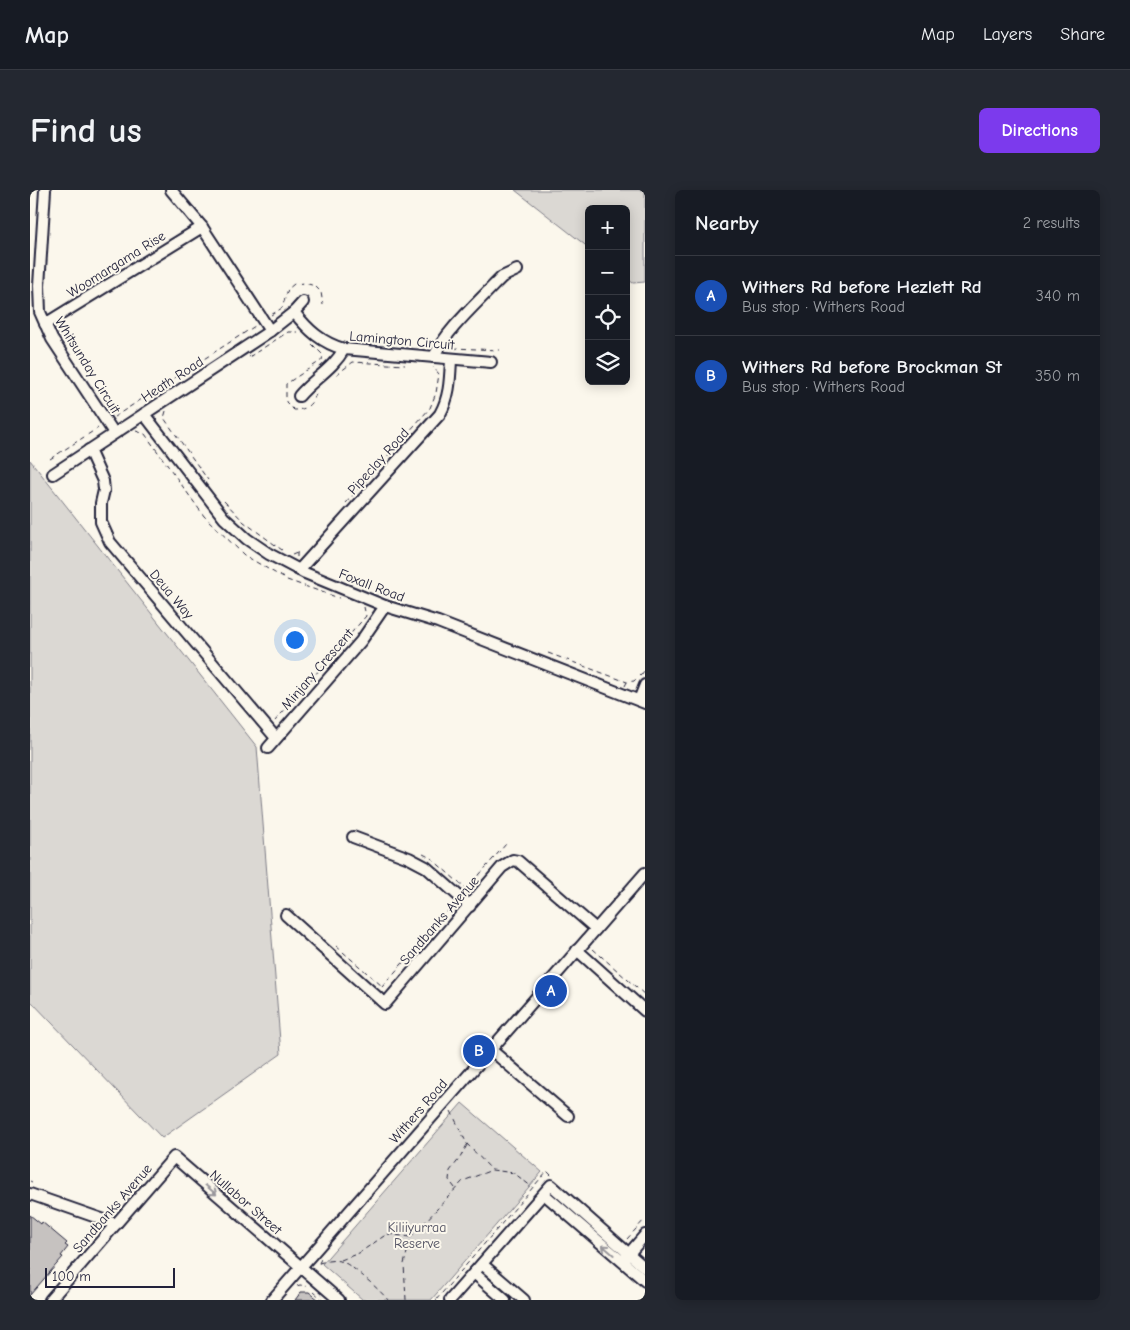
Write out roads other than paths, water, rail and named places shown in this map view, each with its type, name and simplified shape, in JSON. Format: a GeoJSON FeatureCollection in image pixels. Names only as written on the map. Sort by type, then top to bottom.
{"type":"FeatureCollection","features":[{"type":"Feature","properties":{"kind":"street","name":"Whitsunday Circuit"},"geometry":{"type":"LineString","coordinates":[[45,190],[39,286],[40,312],[52,339],[114,433]]}},
{"type":"Feature","properties":{"kind":"street"},"geometry":{"type":"LineString","coordinates":[[171,190],[202,227],[270,332]]}},
{"type":"Feature","properties":{"kind":"street","name":"Woomargama Rise"},"geometry":{"type":"LineString","coordinates":[[45,324],[202,227]]}},
{"type":"Feature","properties":{"kind":"street"},"geometry":{"type":"LineString","coordinates":[[435,357],[494,285],[502,277],[517,270]]}},
{"type":"Feature","properties":{"kind":"street","name":"Heath Road"},"geometry":{"type":"LineString","coordinates":[[53,474],[270,332],[303,302]]}},
{"type":"Feature","properties":{"kind":"street","name":"Lamington Circuit"},"geometry":{"type":"LineString","coordinates":[[294,312],[313,334],[334,346],[344,349],[491,362]]}},
{"type":"Feature","properties":{"kind":"street"},"geometry":{"type":"LineString","coordinates":[[299,396],[333,365],[344,349]]}},
{"type":"Feature","properties":{"kind":"street","name":"Pipeclay Road"},"geometry":{"type":"LineString","coordinates":[[299,570],[440,414],[450,388],[451,359]]}},
{"type":"Feature","properties":{"kind":"street","name":"Foxall Road"},"geometry":{"type":"LineString","coordinates":[[144,414],[224,518],[247,539],[269,554],[299,570],[385,606],[438,622],[642,702]]}},
{"type":"Feature","properties":{"kind":"street","name":"Deua Way"},"geometry":{"type":"LineString","coordinates":[[89,450],[103,481],[101,522],[110,542],[276,738]]}},
{"type":"Feature","properties":{"kind":"street","name":"Minjary Crescent"},"geometry":{"type":"LineString","coordinates":[[268,748],[361,641],[385,606]]}},
{"type":"Feature","properties":{"kind":"street"},"geometry":{"type":"LineString","coordinates":[[642,702],[645,685]]}},
{"type":"Feature","properties":{"kind":"street"},"geometry":{"type":"LineString","coordinates":[[353,837],[409,858],[426,867],[470,906]]}},
{"type":"Feature","properties":{"kind":"street","name":"Sandbanks Avenue"},"geometry":{"type":"LineString","coordinates":[[286,915],[385,1004],[508,862],[513,860],[518,861],[596,928]]}},
{"type":"Feature","properties":{"kind":"street","name":"Withers Road"},"geometry":{"type":"LineString","coordinates":[[272,1300],[645,873]]}},
{"type":"Feature","properties":{"kind":"street"},"geometry":{"type":"LineString","coordinates":[[577,950],[645,1010]]}},
{"type":"Feature","properties":{"kind":"street"},"geometry":{"type":"LineString","coordinates":[[490,1049],[568,1116]]}},
{"type":"Feature","properties":{"kind":"street","name":"Sandbanks Avenue"},"geometry":{"type":"LineString","coordinates":[[50,1300],[174,1158]]}},
{"type":"Feature","properties":{"kind":"street","name":"Nullabor Street"},"geometry":{"type":"LineString","coordinates":[[174,1158],[333,1298]]}},
{"type":"Feature","properties":{"kind":"street"},"geometry":{"type":"LineString","coordinates":[[450,1300],[551,1185],[625,1257],[645,1281]]}},
{"type":"Feature","properties":{"kind":"street"},"geometry":{"type":"LineString","coordinates":[[30,1194],[116,1224]]}},
{"type":"Feature","properties":{"kind":"street"},"geometry":{"type":"LineString","coordinates":[[544,1194],[625,1257],[645,1268]]}},
{"type":"Feature","properties":{"kind":"street"},"geometry":{"type":"LineString","coordinates":[[625,1257],[645,1235]]}},
{"type":"Feature","properties":{"kind":"street"},"geometry":{"type":"LineString","coordinates":[[482,1264],[524,1300]]}},
{"type":"Feature","properties":{"kind":"street"},"geometry":{"type":"LineString","coordinates":[[474,1273],[505,1300]]}},
{"type":"Feature","properties":{"kind":"place","name":"Withers Rd before Hezlett Rd"},"geometry":{"type":"Point","coordinates":[551,991]}},
{"type":"Feature","properties":{"kind":"place","name":"Withers Rd before Brockman St"},"geometry":{"type":"Point","coordinates":[479,1051]}},
{"type":"Feature","properties":{"kind":"park label","name":"Kiliiyurraa Reserve"},"geometry":{"type":"Point","coordinates":[417,1236]}}]}
